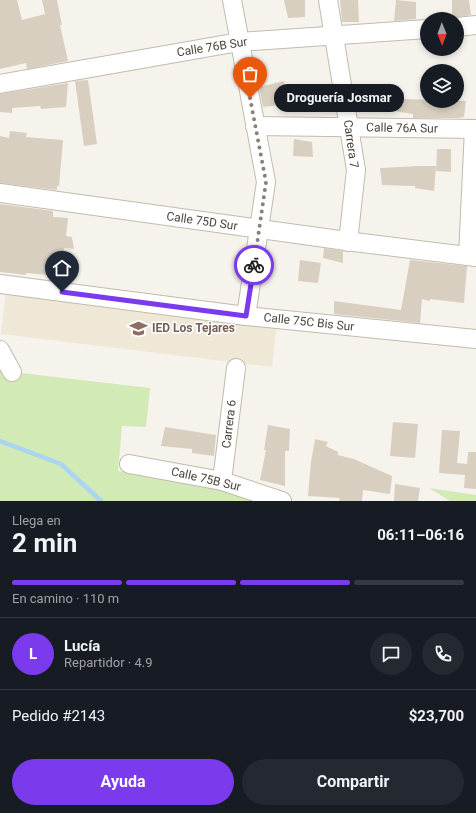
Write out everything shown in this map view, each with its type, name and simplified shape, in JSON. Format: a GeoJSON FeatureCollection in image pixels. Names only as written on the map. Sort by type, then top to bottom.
{"type":"FeatureCollection","features":[{"type":"Feature","properties":{"kind":"street"},"geometry":{"type":"LineString","coordinates":[[232,0],[266,182],[246,316]]}},
{"type":"Feature","properties":{"kind":"street","name":"Carrera 7"},"geometry":{"type":"LineString","coordinates":[[328,0],[356,170],[348,242]]}},
{"type":"Feature","properties":{"kind":"street"},"geometry":{"type":"LineString","coordinates":[[464,26],[476,25]]}},
{"type":"Feature","properties":{"kind":"street","name":"Calle 76B Sur"},"geometry":{"type":"LineString","coordinates":[[0,84],[239,42],[420,30]]}},
{"type":"Feature","properties":{"kind":"street","name":"Calle 76A Sur"},"geometry":{"type":"LineString","coordinates":[[255,126],[475,129]]}},
{"type":"Feature","properties":{"kind":"street"},"geometry":{"type":"LineString","coordinates":[[472,256],[475,129]]}},
{"type":"Feature","properties":{"kind":"street","name":"Calle 75D Sur"},"geometry":{"type":"LineString","coordinates":[[0,193],[348,242],[472,256]]}},
{"type":"Feature","properties":{"kind":"street","name":"Calle 75C Bis Sur"},"geometry":{"type":"LineString","coordinates":[[0,284],[246,316],[476,339]]}},
{"type":"Feature","properties":{"kind":"street"},"geometry":{"type":"LineString","coordinates":[[0,350],[12,372]]}},
{"type":"Feature","properties":{"kind":"street","name":"Carrera 6"},"geometry":{"type":"LineString","coordinates":[[222,480],[236,368]]}},
{"type":"Feature","properties":{"kind":"street","name":"Calle 75B Sur"},"geometry":{"type":"LineString","coordinates":[[129,464],[222,480],[282,501]]}},
{"type":"Feature","properties":{"kind":"shaded area","name":"IED Los Tejares"},"geometry":{"type":"Polygon","coordinates":[[[6,290],[277,323],[272,367],[1,334],[6,290]]]}},
{"type":"Feature","properties":{"kind":"green space"},"geometry":{"type":"Polygon","coordinates":[[[0,365],[12,372],[150,388],[146,427],[122,426],[118,471],[217,489],[258,501],[0,501],[0,365]]]}},
{"type":"Feature","properties":{"kind":"green space"},"geometry":{"type":"Polygon","coordinates":[[[429,488],[476,495],[476,501],[450,501],[429,488]]]}},
{"type":"Feature","properties":{"kind":"building"},"geometry":{"type":"Polygon","coordinates":[[[0,0],[17,0],[22,20],[45,14],[42,0],[57,0],[62,25],[60,25],[68,61],[27,69],[26,63],[0,69],[0,0]]]}},
{"type":"Feature","properties":{"kind":"building"},"geometry":{"type":"Polygon","coordinates":[[[284,0],[305,0],[305,17],[288,18],[284,0]]]}},
{"type":"Feature","properties":{"kind":"building"},"geometry":{"type":"Polygon","coordinates":[[[340,0],[358,0],[359,22],[342,22],[340,0]]]}},
{"type":"Feature","properties":{"kind":"building"},"geometry":{"type":"Polygon","coordinates":[[[396,0],[416,2],[416,19],[394,21],[396,0]]]}},
{"type":"Feature","properties":{"kind":"building"},"geometry":{"type":"Polygon","coordinates":[[[452,0],[469,0],[471,15],[464,16],[464,12],[452,12],[452,0]]]}},
{"type":"Feature","properties":{"kind":"building"},"geometry":{"type":"Polygon","coordinates":[[[88,80],[97,144],[84,146],[75,81],[88,80]]]}},
{"type":"Feature","properties":{"kind":"building"},"geometry":{"type":"Polygon","coordinates":[[[284,81],[287,104],[263,107],[259,87],[284,81]]]}},
{"type":"Feature","properties":{"kind":"building"},"geometry":{"type":"Polygon","coordinates":[[[68,83],[66,107],[41,109],[40,106],[12,108],[12,113],[0,112],[0,94],[68,83]]]}},
{"type":"Feature","properties":{"kind":"building"},"geometry":{"type":"Polygon","coordinates":[[[367,87],[385,88],[386,91],[404,92],[404,99],[420,100],[420,108],[464,108],[464,101],[466,101],[464,117],[458,118],[413,118],[413,114],[368,107],[367,87]]]}},
{"type":"Feature","properties":{"kind":"building"},"geometry":{"type":"Polygon","coordinates":[[[10,131],[27,133],[26,137],[63,140],[59,186],[57,186],[57,190],[0,183],[0,136],[9,138],[10,131]]]}},
{"type":"Feature","properties":{"kind":"building"},"geometry":{"type":"Polygon","coordinates":[[[294,139],[312,142],[313,157],[293,156],[294,139]]]}},
{"type":"Feature","properties":{"kind":"building"},"geometry":{"type":"Polygon","coordinates":[[[437,149],[451,149],[451,172],[436,171],[437,149]]]}},
{"type":"Feature","properties":{"kind":"building"},"geometry":{"type":"Polygon","coordinates":[[[436,166],[434,191],[415,188],[415,186],[382,185],[380,168],[436,166]]]}},
{"type":"Feature","properties":{"kind":"building"},"geometry":{"type":"Polygon","coordinates":[[[0,204],[53,211],[53,217],[68,218],[66,236],[72,237],[74,249],[64,248],[60,276],[26,273],[26,275],[0,272],[0,204]]]}},
{"type":"Feature","properties":{"kind":"building"},"geometry":{"type":"Polygon","coordinates":[[[324,248],[343,251],[343,263],[323,258],[324,248]]]}},
{"type":"Feature","properties":{"kind":"building"},"geometry":{"type":"Polygon","coordinates":[[[300,260],[321,263],[318,283],[298,281],[300,260]]]}},
{"type":"Feature","properties":{"kind":"building"},"geometry":{"type":"Polygon","coordinates":[[[410,260],[467,266],[464,303],[430,299],[430,301],[422,299],[420,323],[334,314],[334,301],[401,310],[410,260]]]}},
{"type":"Feature","properties":{"kind":"building"},"geometry":{"type":"Polygon","coordinates":[[[393,422],[418,424],[415,458],[390,456],[393,422]]]}},
{"type":"Feature","properties":{"kind":"building"},"geometry":{"type":"Polygon","coordinates":[[[268,425],[290,429],[289,451],[285,451],[285,486],[260,480],[266,450],[264,450],[268,425]]]}},
{"type":"Feature","properties":{"kind":"building"},"geometry":{"type":"Polygon","coordinates":[[[165,427],[216,435],[214,456],[192,453],[192,449],[161,446],[165,427]]]}},
{"type":"Feature","properties":{"kind":"building"},"geometry":{"type":"Polygon","coordinates":[[[442,430],[460,431],[457,463],[467,464],[468,452],[476,452],[476,489],[464,488],[465,475],[439,473],[442,430]]]}},
{"type":"Feature","properties":{"kind":"building"},"geometry":{"type":"Polygon","coordinates":[[[315,439],[328,442],[326,446],[338,452],[338,455],[354,459],[392,476],[390,494],[363,490],[362,501],[339,501],[340,498],[308,496],[315,439]]]}},
{"type":"Feature","properties":{"kind":"building"},"geometry":{"type":"Polygon","coordinates":[[[395,484],[420,488],[418,501],[394,501],[395,484]]]}},
{"type":"Feature","properties":{"kind":"waterway"},"geometry":{"type":"LineString","coordinates":[[0,441],[61,464],[101,501]]}},
{"type":"Feature","properties":{"kind":"way so far"},"geometry":{"type":"LineString","coordinates":[[250,98],[266,182],[254,265]]}},
{"type":"Feature","properties":{"kind":"place","name":"Droguería Josmar"},"geometry":{"type":"Point","coordinates":[250,98]}},
{"type":"Feature","properties":{"kind":"place","name":"IED Los Tejares"},"geometry":{"type":"Point","coordinates":[139,328]}},
{"type":"Feature","properties":{"kind":"route"},"geometry":{"type":"LineString","coordinates":[[62,292],[246,316],[254,265]]}}]}
